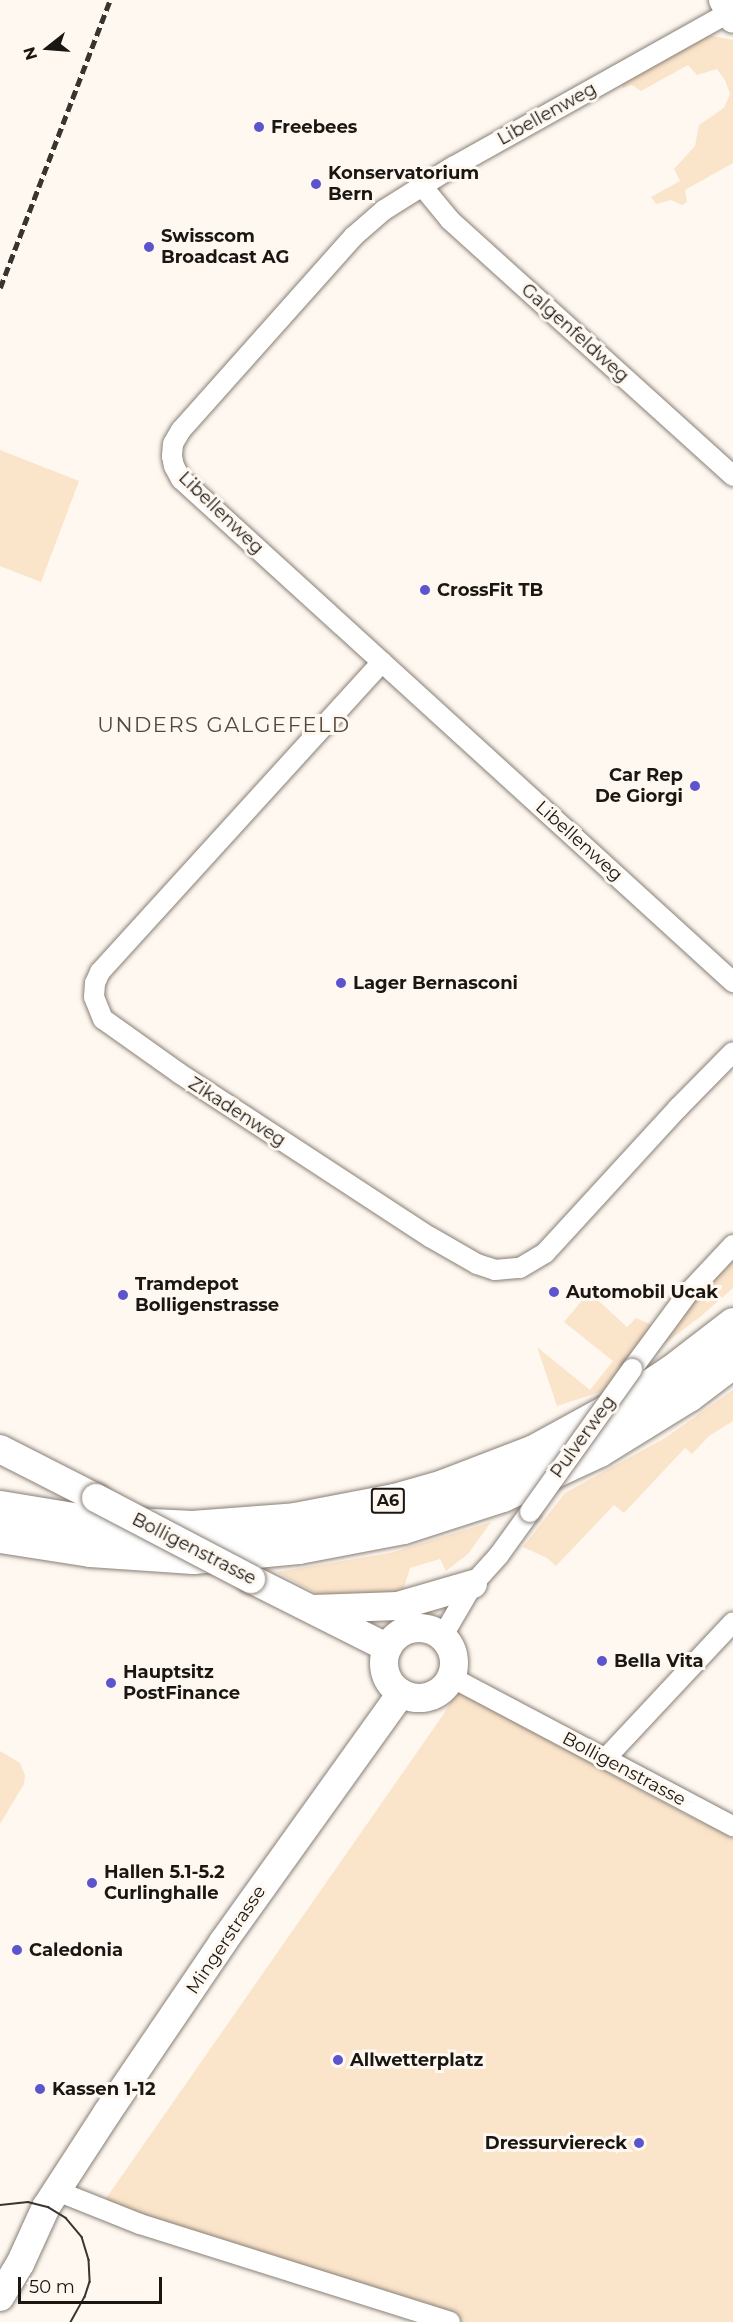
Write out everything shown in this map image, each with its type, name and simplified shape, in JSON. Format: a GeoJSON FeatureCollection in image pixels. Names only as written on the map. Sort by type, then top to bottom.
{"type":"FeatureCollection","features":[{"type":"Feature","properties":{"kind":"highway","name":"A6"},"geometry":{"type":"LineString","coordinates":[[0,1507],[91,1522],[192,1527],[295,1519],[394,1500],[492,1468],[543,1446],[631,1398],[672,1371],[733,1324]]}},
{"type":"Feature","properties":{"kind":"highway","name":"A6"},"geometry":{"type":"LineString","coordinates":[[0,1536],[90,1551],[193,1557],[298,1547],[403,1527],[502,1495],[598,1450],[688,1395],[733,1361]]}},
{"type":"Feature","properties":{"kind":"main road","name":"Bolligenstrasse"},"geometry":{"type":"LineString","coordinates":[[0,1449],[388,1648]]}},
{"type":"Feature","properties":{"kind":"main road"},"geometry":{"type":"LineString","coordinates":[[313,1609],[398,1606],[473,1584]]}},
{"type":"Feature","properties":{"kind":"main road"},"geometry":{"type":"LineString","coordinates":[[411,1629],[428,1629],[442,1637],[450,1647],[454,1658],[452,1677],[442,1689],[428,1697],[413,1697],[401,1693],[391,1683],[386,1670],[388,1648],[398,1636],[411,1629]]}},
{"type":"Feature","properties":{"kind":"main road","name":"Mingerstrasse"},"geometry":{"type":"LineString","coordinates":[[0,2297],[20,2264],[52,2199],[230,1932],[401,1693]]}},
{"type":"Feature","properties":{"kind":"main road","name":"Mingerstrasse"},"geometry":{"type":"LineString","coordinates":[[0,2260],[13,2239],[52,2199]]}},
{"type":"Feature","properties":{"kind":"street","name":"Libellenweg"},"geometry":{"type":"LineString","coordinates":[[728,10],[384,210],[354,236],[181,430],[172,452],[174,466],[181,479],[733,982]]}},
{"type":"Feature","properties":{"kind":"street","name":"Galgenfeldweg"},"geometry":{"type":"LineString","coordinates":[[422,186],[450,220],[733,476]]}},
{"type":"Feature","properties":{"kind":"street","name":"Zikadenweg"},"geometry":{"type":"LineString","coordinates":[[382,663],[100,972],[95,983],[94,997],[103,1019],[179,1073],[430,1237],[477,1264],[495,1270],[509,1271],[531,1263],[545,1253],[647,1141],[733,1052]]}},
{"type":"Feature","properties":{"kind":"street","name":"Pulverweg"},"geometry":{"type":"LineString","coordinates":[[442,1637],[473,1584],[499,1555],[688,1293],[733,1245]]}},
{"type":"Feature","properties":{"kind":"street"},"geometry":{"type":"LineString","coordinates":[[605,1759],[733,1622]]}},
{"type":"Feature","properties":{"kind":"street","name":"Bolligenstrasse"},"geometry":{"type":"LineString","coordinates":[[452,1677],[733,1826]]}},
{"type":"Feature","properties":{"kind":"street"},"geometry":{"type":"LineString","coordinates":[[52,2199],[140,2224],[450,2322]]}},
{"type":"Feature","properties":{"kind":"shaded area"},"geometry":{"type":"Polygon","coordinates":[[[708,35],[733,40],[733,163],[685,190],[687,202],[682,205],[671,200],[656,204],[651,197],[680,181],[674,169],[695,146],[699,125],[724,108],[730,94],[725,80],[717,69],[697,75],[688,65],[641,91],[632,85],[623,88],[619,80],[708,35]]]}},
{"type":"Feature","properties":{"kind":"shaded area"},"geometry":{"type":"Polygon","coordinates":[[[0,450],[79,481],[41,582],[0,566],[0,450]]]}},
{"type":"Feature","properties":{"kind":"shaded area"},"geometry":{"type":"Polygon","coordinates":[[[733,1258],[733,1288],[700,1317],[600,1392],[557,1406],[537,1347],[590,1390],[613,1361],[564,1322],[589,1292],[627,1327],[636,1318],[672,1334],[694,1302],[733,1258]]]}},
{"type":"Feature","properties":{"kind":"shaded area"},"geometry":{"type":"Polygon","coordinates":[[[733,1390],[733,1421],[709,1436],[692,1454],[685,1448],[624,1513],[614,1505],[556,1566],[547,1558],[523,1547],[565,1493],[665,1438],[733,1390]]]}},
{"type":"Feature","properties":{"kind":"shaded area"},"geometry":{"type":"Polygon","coordinates":[[[491,1522],[468,1554],[446,1571],[440,1559],[410,1568],[403,1591],[377,1595],[323,1597],[277,1572],[390,1553],[491,1522]]]}},
{"type":"Feature","properties":{"kind":"shaded area"},"geometry":{"type":"Polygon","coordinates":[[[458,1690],[679,1811],[733,1838],[733,2322],[456,2322],[100,2207],[443,1715],[458,1690]]]}},
{"type":"Feature","properties":{"kind":"shaded area"},"geometry":{"type":"Polygon","coordinates":[[[0,1751],[20,1763],[25,1775],[24,1784],[0,1824],[0,1751]]]}},
{"type":"Feature","properties":{"kind":"tram line"},"geometry":{"type":"LineString","coordinates":[[0,2205],[28,2202],[48,2207],[66,2218],[82,2237],[89,2260],[90,2282],[85,2297],[71,2322]]}},
{"type":"Feature","properties":{"kind":"railway"},"geometry":{"type":"LineString","coordinates":[[0,288],[110,0]]}},
{"type":"Feature","properties":{"kind":"place","name":"Freebees"},"geometry":{"type":"Point","coordinates":[259,127]}},
{"type":"Feature","properties":{"kind":"place","name":"Konservatorium Bern"},"geometry":{"type":"Point","coordinates":[316,184]}},
{"type":"Feature","properties":{"kind":"place","name":"Swisscom Broadcast AG"},"geometry":{"type":"Point","coordinates":[149,247]}},
{"type":"Feature","properties":{"kind":"place","name":"CrossFit TB"},"geometry":{"type":"Point","coordinates":[425,590]}},
{"type":"Feature","properties":{"kind":"place","name":"Car Rep De Giorgi"},"geometry":{"type":"Point","coordinates":[695,786]}},
{"type":"Feature","properties":{"kind":"place","name":"Lager Bernasconi"},"geometry":{"type":"Point","coordinates":[341,983]}},
{"type":"Feature","properties":{"kind":"place","name":"Automobil Ucak"},"geometry":{"type":"Point","coordinates":[554,1292]}},
{"type":"Feature","properties":{"kind":"place","name":"Tramdepot Bolligenstrasse"},"geometry":{"type":"Point","coordinates":[123,1295]}},
{"type":"Feature","properties":{"kind":"place","name":"Bella Vita"},"geometry":{"type":"Point","coordinates":[602,1661]}},
{"type":"Feature","properties":{"kind":"place","name":"Hauptsitz PostFinance"},"geometry":{"type":"Point","coordinates":[111,1683]}},
{"type":"Feature","properties":{"kind":"place","name":"Hallen 5.1-5.2 Curlinghalle"},"geometry":{"type":"Point","coordinates":[92,1883]}},
{"type":"Feature","properties":{"kind":"place","name":"Caledonia"},"geometry":{"type":"Point","coordinates":[17,1950]}},
{"type":"Feature","properties":{"kind":"place","name":"Allwetterplatz"},"geometry":{"type":"Point","coordinates":[338,2060]}},
{"type":"Feature","properties":{"kind":"place","name":"Kassen 1-12"},"geometry":{"type":"Point","coordinates":[40,2089]}},
{"type":"Feature","properties":{"kind":"place","name":"Dressurviereck"},"geometry":{"type":"Point","coordinates":[639,2143]}},
{"type":"Feature","properties":{"kind":"district","name":"UNDERS GALGEFELD"},"geometry":{"type":"Point","coordinates":[224,725]}}]}
